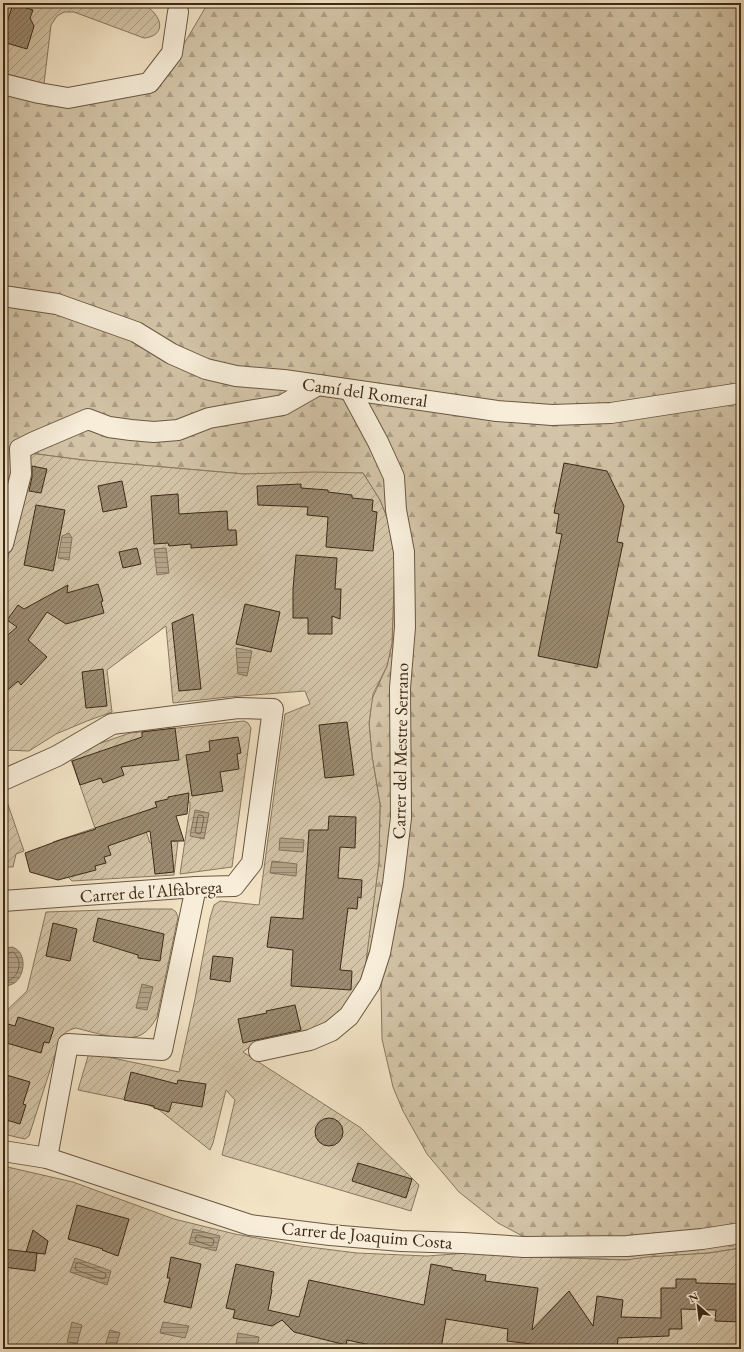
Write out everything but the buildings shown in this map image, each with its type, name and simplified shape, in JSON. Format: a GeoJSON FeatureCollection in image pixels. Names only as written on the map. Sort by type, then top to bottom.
{"type":"FeatureCollection","features":[{"type":"Feature","properties":{"kind":"street"},"geometry":{"type":"LineString","coordinates":[[3,84],[39,93],[68,98],[149,83],[172,53],[177,6]]}},
{"type":"Feature","properties":{"kind":"street","name":"Camí del Romeral"},"geometry":{"type":"LineString","coordinates":[[3,296],[57,304],[136,332],[172,354],[206,369],[236,376],[284,380],[497,411],[552,416],[611,413],[741,393]]}},
{"type":"Feature","properties":{"kind":"street"},"geometry":{"type":"LineString","coordinates":[[3,544],[21,474],[20,449],[88,419],[109,427],[131,430],[154,432],[178,430],[209,418],[283,405],[318,385]]}},
{"type":"Feature","properties":{"kind":"street","name":"Carrer del Mestre Serrano"},"geometry":{"type":"LineString","coordinates":[[259,1051],[310,1040],[331,1031],[349,1016],[370,984],[380,953],[393,884],[401,818],[400,688],[405,627],[404,552],[396,510],[394,477],[378,442],[350,390]]}},
{"type":"Feature","properties":{"kind":"street","name":"Carrer de l'Alfàbrega"},"geometry":{"type":"LineString","coordinates":[[3,780],[57,756],[112,724],[238,708],[273,709],[252,863],[234,886],[196,887],[3,901]]}},
{"type":"Feature","properties":{"kind":"street"},"geometry":{"type":"LineString","coordinates":[[46,1158],[68,1044],[162,1050],[196,887]]}},
{"type":"Feature","properties":{"kind":"street","name":"Carrer de Joaquim Costa"},"geometry":{"type":"LineString","coordinates":[[3,1151],[46,1158],[250,1225],[330,1235],[400,1241],[532,1247],[627,1246],[702,1239],[741,1233]]}},
{"type":"Feature","properties":{"kind":"green space"},"geometry":{"type":"Polygon","coordinates":[[[3,3],[144,3],[155,14],[160,27],[153,36],[144,38],[74,12],[64,12],[57,16],[51,25],[44,84],[3,73],[3,3]]]}},
{"type":"Feature","properties":{"kind":"green space"},"geometry":{"type":"Polygon","coordinates":[[[208,3],[741,3],[741,1248],[709,1253],[626,1260],[549,1257],[530,1240],[498,1223],[459,1192],[427,1154],[403,1111],[393,1087],[382,1039],[381,989],[383,964],[365,965],[379,862],[380,804],[372,756],[369,723],[372,699],[387,666],[392,643],[394,566],[391,528],[380,500],[363,473],[244,474],[83,460],[29,453],[4,577],[3,595],[3,88],[68,98],[157,90],[208,3]]]}},
{"type":"Feature","properties":{"kind":"green space"},"geometry":{"type":"Polygon","coordinates":[[[29,453],[83,460],[244,474],[314,472],[363,473],[380,500],[391,528],[395,557],[392,643],[387,666],[373,694],[369,723],[372,756],[380,804],[379,862],[364,977],[349,1001],[332,1018],[316,1028],[256,1042],[243,1052],[361,1128],[419,1185],[411,1211],[222,1155],[235,1100],[226,1090],[210,1150],[158,1109],[146,1104],[78,1090],[89,1053],[179,1072],[195,999],[210,918],[214,905],[220,901],[259,905],[285,714],[310,704],[305,691],[173,703],[166,626],[107,670],[112,712],[56,734],[29,751],[3,750],[4,577],[29,453]]]}},
{"type":"Feature","properties":{"kind":"green space"},"geometry":{"type":"Polygon","coordinates":[[[244,721],[248,723],[251,728],[232,867],[180,874],[190,802],[157,807],[140,813],[150,843],[178,841],[174,875],[72,881],[66,875],[53,842],[95,828],[69,754],[130,733],[244,721]]]}},
{"type":"Feature","properties":{"kind":"green space"},"geometry":{"type":"Polygon","coordinates":[[[3,793],[24,851],[16,854],[13,867],[3,867],[3,793]]]}},
{"type":"Feature","properties":{"kind":"green space"},"geometry":{"type":"Polygon","coordinates":[[[172,909],[176,912],[178,917],[157,1017],[148,1030],[135,1037],[122,1038],[106,1036],[76,1028],[63,1035],[60,1039],[29,1136],[25,1139],[3,1134],[3,1014],[27,991],[46,912],[172,909]]]}},
{"type":"Feature","properties":{"kind":"green space"},"geometry":{"type":"Polygon","coordinates":[[[3,1166],[73,1182],[174,1219],[235,1234],[301,1246],[357,1253],[427,1256],[468,1253],[507,1256],[626,1260],[647,1257],[709,1253],[741,1248],[741,1349],[3,1349],[3,1166]]]}},
{"type":"Feature","properties":{"kind":"water"},"geometry":{"type":"Polygon","coordinates":[[[69,533],[72,538],[69,560],[58,558],[62,536],[69,533]]]}},
{"type":"Feature","properties":{"kind":"water"},"geometry":{"type":"Polygon","coordinates":[[[166,548],[169,573],[157,575],[154,549],[166,548]]]}},
{"type":"Feature","properties":{"kind":"water"},"geometry":{"type":"Polygon","coordinates":[[[236,648],[252,651],[247,676],[238,674],[236,648]]]}},
{"type":"Feature","properties":{"kind":"water"},"geometry":{"type":"Polygon","coordinates":[[[195,810],[209,813],[204,839],[190,836],[195,810]]]}},
{"type":"Feature","properties":{"kind":"water"},"geometry":{"type":"Polygon","coordinates":[[[280,838],[304,840],[303,852],[279,850],[280,838]]]}},
{"type":"Feature","properties":{"kind":"water"},"geometry":{"type":"Polygon","coordinates":[[[272,861],[297,864],[296,876],[270,873],[272,861]]]}},
{"type":"Feature","properties":{"kind":"water"},"geometry":{"type":"Polygon","coordinates":[[[12,947],[21,954],[23,960],[22,973],[15,982],[3,986],[3,952],[7,948],[12,947]]]}},
{"type":"Feature","properties":{"kind":"water"},"geometry":{"type":"Polygon","coordinates":[[[142,984],[153,987],[147,1010],[136,1008],[142,984]]]}},
{"type":"Feature","properties":{"kind":"water"},"geometry":{"type":"Polygon","coordinates":[[[193,1229],[220,1236],[216,1251],[189,1244],[193,1229]]]}},
{"type":"Feature","properties":{"kind":"water"},"geometry":{"type":"Polygon","coordinates":[[[75,1258],[111,1271],[107,1285],[70,1272],[75,1258]]]}},
{"type":"Feature","properties":{"kind":"water"},"geometry":{"type":"Polygon","coordinates":[[[72,1322],[82,1325],[77,1344],[67,1342],[72,1322]]]}},
{"type":"Feature","properties":{"kind":"water"},"geometry":{"type":"Polygon","coordinates":[[[163,1322],[189,1326],[185,1338],[160,1333],[163,1322]]]}},
{"type":"Feature","properties":{"kind":"water"},"geometry":{"type":"Polygon","coordinates":[[[110,1330],[120,1333],[115,1349],[104,1349],[110,1330]]]}},
{"type":"Feature","properties":{"kind":"water"},"geometry":{"type":"Polygon","coordinates":[[[238,1333],[259,1337],[257,1348],[236,1344],[238,1333]]]}}]}
